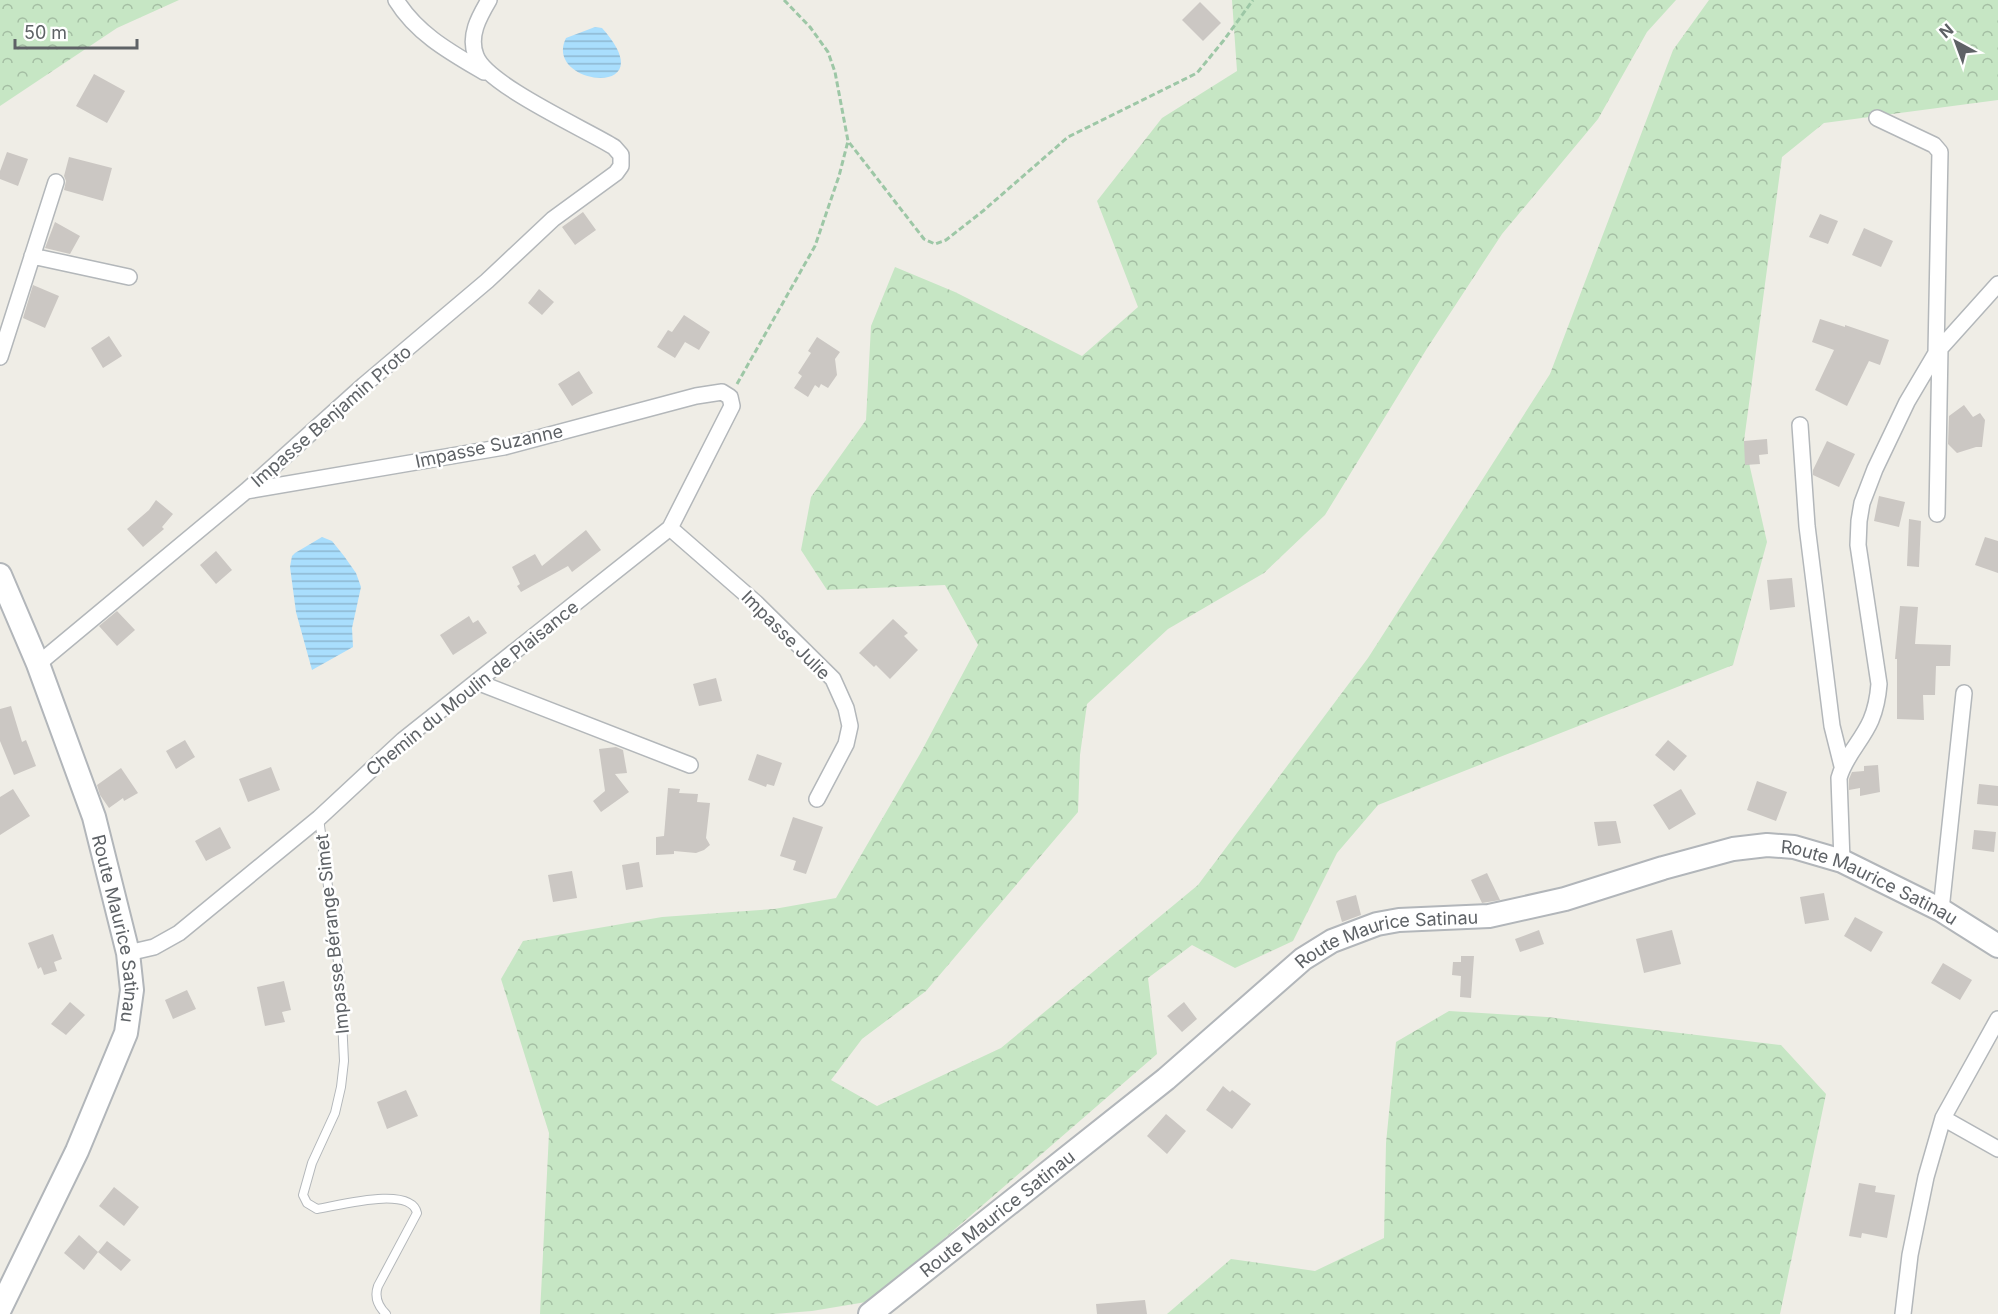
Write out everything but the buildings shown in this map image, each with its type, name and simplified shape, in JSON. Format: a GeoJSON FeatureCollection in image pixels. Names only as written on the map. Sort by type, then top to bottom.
{"type":"FeatureCollection","features":[{"type":"Feature","properties":{"kind":"main road","name":"Route Maurice Satinau"},"geometry":{"type":"LineString","coordinates":[[0,575],[38,664],[94,817],[128,953],[132,990],[126,1033],[77,1151],[0,1309]]}},
{"type":"Feature","properties":{"kind":"main road","name":"Route Maurice Satinau"},"geometry":{"type":"LineString","coordinates":[[870,1314],[1166,1079],[1304,959],[1332,941],[1377,924],[1489,916],[1554,902],[1733,849],[1767,845],[1794,847],[1842,861],[1941,910],[1998,946]]}},
{"type":"Feature","properties":{"kind":"street"},"geometry":{"type":"LineString","coordinates":[[396,0],[405,15],[419,29],[449,52],[492,77]]}},
{"type":"Feature","properties":{"kind":"street"},"geometry":{"type":"LineString","coordinates":[[489,0],[477,20],[473,43],[476,57],[492,77]]}},
{"type":"Feature","properties":{"kind":"street","name":"Impasse Benjamin Proto"},"geometry":{"type":"LineString","coordinates":[[38,664],[246,491],[364,385],[487,281],[553,219],[616,173],[621,166],[621,155],[614,147],[556,116],[492,77]]}},
{"type":"Feature","properties":{"kind":"street"},"geometry":{"type":"LineString","coordinates":[[1877,118],[1934,145],[1940,152],[1937,514]]}},
{"type":"Feature","properties":{"kind":"street"},"geometry":{"type":"LineString","coordinates":[[0,357],[56,182]]}},
{"type":"Feature","properties":{"kind":"street"},"geometry":{"type":"LineString","coordinates":[[32,256],[129,277]]}},
{"type":"Feature","properties":{"kind":"street"},"geometry":{"type":"LineString","coordinates":[[1842,861],[1839,778],[1842,766],[1870,722],[1877,702],[1879,684],[1858,546],[1862,503],[1875,469],[1907,402],[1938,351],[1998,284]]}},
{"type":"Feature","properties":{"kind":"street","name":"Impasse Suzanne"},"geometry":{"type":"LineString","coordinates":[[246,491],[504,447],[696,396],[722,392],[730,397]]}},
{"type":"Feature","properties":{"kind":"street","name":"Chemin du Moulin de Plaisance"},"geometry":{"type":"LineString","coordinates":[[128,953],[154,947],[178,933],[319,818],[403,740],[670,528],[727,418],[732,406],[730,397]]}},
{"type":"Feature","properties":{"kind":"street"},"geometry":{"type":"LineString","coordinates":[[1800,425],[1808,538],[1832,726],[1842,766]]}},
{"type":"Feature","properties":{"kind":"street","name":"Impasse Julie"},"geometry":{"type":"LineString","coordinates":[[670,528],[756,603],[833,679],[846,708],[850,726],[846,744],[817,799]]}},
{"type":"Feature","properties":{"kind":"street"},"geometry":{"type":"LineString","coordinates":[[477,682],[690,765]]}},
{"type":"Feature","properties":{"kind":"street"},"geometry":{"type":"LineString","coordinates":[[1941,910],[1964,693]]}},
{"type":"Feature","properties":{"kind":"street"},"geometry":{"type":"LineString","coordinates":[[1903,1314],[1910,1255],[1926,1177],[1943,1118],[1998,1019]]}},
{"type":"Feature","properties":{"kind":"street"},"geometry":{"type":"LineString","coordinates":[[1943,1118],[1998,1149]]}},
{"type":"Feature","properties":{"kind":"lane","name":"Impasse Bérange Simet"},"geometry":{"type":"LineString","coordinates":[[319,818],[340,977],[344,1061],[341,1087],[334,1113],[312,1164],[303,1196],[307,1203],[316,1209],[391,1197],[409,1201],[415,1207],[417,1213],[375,1294],[386,1314]]}},
{"type":"Feature","properties":{"kind":"path"},"geometry":{"type":"LineString","coordinates":[[730,397],[815,246],[839,176],[848,141],[835,72],[828,52],[810,27],[784,0]]}},
{"type":"Feature","properties":{"kind":"path"},"geometry":{"type":"LineString","coordinates":[[848,141],[924,239],[935,244],[946,240],[983,211],[1068,137],[1197,73],[1252,0]]}},
{"type":"Feature","properties":{"kind":"green space"},"geometry":{"type":"Polygon","coordinates":[[[0,0],[179,0],[117,28],[0,106],[0,0]]]}},
{"type":"Feature","properties":{"kind":"green space"},"geometry":{"type":"Polygon","coordinates":[[[1232,0],[1676,0],[1647,32],[1598,119],[1502,234],[1426,350],[1325,515],[1264,573],[1168,629],[1087,704],[1080,755],[1078,812],[926,991],[862,1039],[831,1080],[877,1106],[1001,1048],[1198,885],[1368,658],[1550,374],[1673,50],[1709,0],[1998,0],[1998,100],[1824,123],[1782,157],[1744,441],[1767,542],[1733,665],[1378,805],[1337,853],[1293,941],[1235,968],[1192,945],[1148,978],[1157,1054],[872,1301],[812,1311],[774,1314],[540,1314],[549,1133],[501,979],[523,941],[662,917],[774,909],[836,898],[920,754],[978,645],[945,585],[827,590],[801,550],[811,497],[866,420],[871,326],[895,267],[955,292],[1082,356],[1138,307],[1097,201],[1162,118],[1237,71],[1232,0]]]}},
{"type":"Feature","properties":{"kind":"green space"},"geometry":{"type":"Polygon","coordinates":[[[1449,1011],[1547,1017],[1781,1045],[1826,1094],[1780,1314],[1167,1314],[1231,1259],[1315,1271],[1384,1238],[1386,1143],[1396,1042],[1449,1011]]]}},
{"type":"Feature","properties":{"kind":"water"},"geometry":{"type":"Polygon","coordinates":[[[595,27],[602,28],[618,51],[620,67],[613,75],[599,78],[584,75],[571,67],[563,54],[566,38],[595,27]]]}},
{"type":"Feature","properties":{"kind":"water"},"geometry":{"type":"Polygon","coordinates":[[[322,537],[332,541],[344,556],[356,573],[361,587],[352,628],[353,647],[312,670],[296,612],[290,567],[292,556],[295,553],[322,537]]]}}]}
